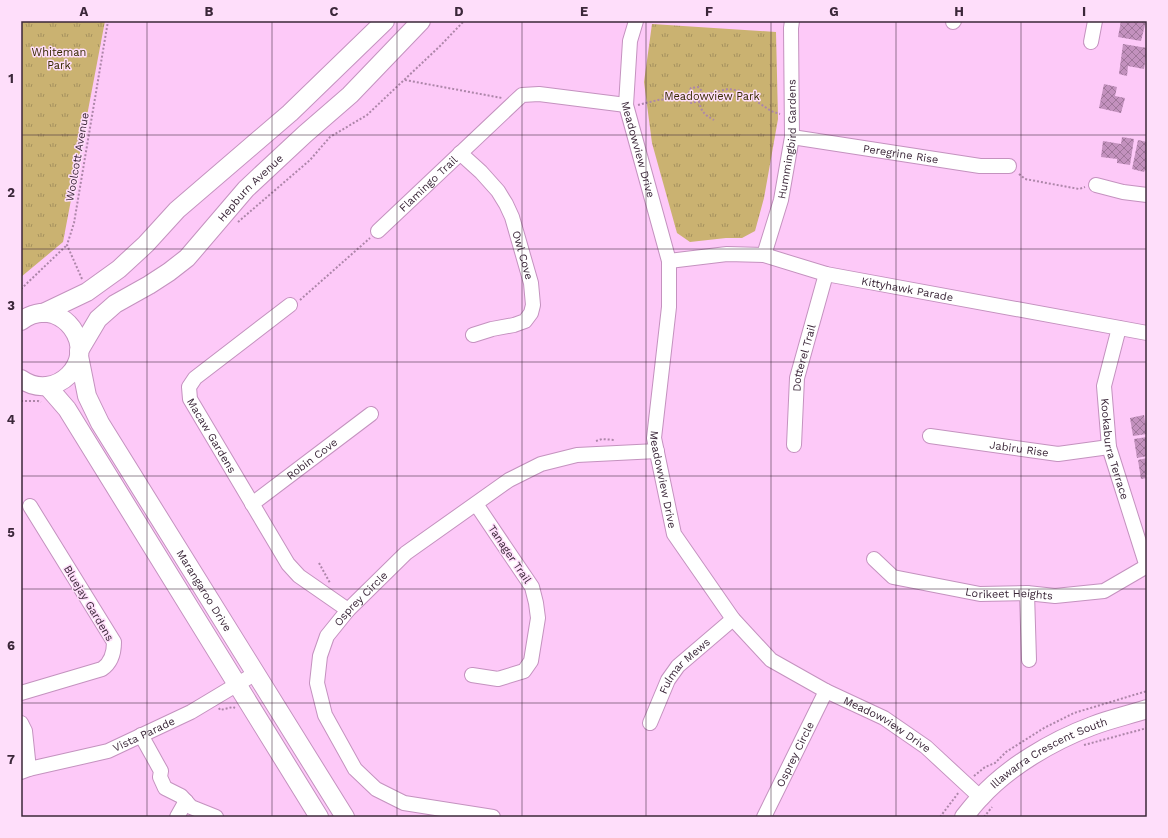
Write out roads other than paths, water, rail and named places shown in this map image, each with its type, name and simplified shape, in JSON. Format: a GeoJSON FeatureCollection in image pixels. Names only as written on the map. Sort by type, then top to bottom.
{"type":"FeatureCollection","features":[{"type":"Feature","properties":{"kind":"main road"},"geometry":{"type":"LineString","coordinates":[[21,321],[29,316],[42,313],[87,292],[125,264],[146,244],[177,210],[290,113],[385,21]]}},
{"type":"Feature","properties":{"kind":"main road","name":"Hepburn Avenue"},"geometry":{"type":"LineString","coordinates":[[28,390],[60,382],[70,374],[74,369],[79,354],[98,319],[115,304],[150,285],[187,258],[246,189],[305,134],[350,95],[421,21]]}},
{"type":"Feature","properties":{"kind":"main road","name":"Marangaroo Drive"},"geometry":{"type":"LineString","coordinates":[[42,313],[55,315],[67,322],[75,332],[79,344],[79,354],[87,396],[100,423],[345,817]]}},
{"type":"Feature","properties":{"kind":"main road","name":"Marangaroo Drive"},"geometry":{"type":"LineString","coordinates":[[28,390],[67,409],[319,817]]}},
{"type":"Feature","properties":{"kind":"main road","name":"Illawarra Crescent South"},"geometry":{"type":"LineString","coordinates":[[964,817],[987,802],[1012,769],[1043,748],[1092,726],[1147,709]]}},
{"type":"Feature","properties":{"kind":"street","name":"Meadowview Drive"},"geometry":{"type":"LineString","coordinates":[[636,21],[630,41],[633,103],[669,261],[670,307],[654,438],[674,534],[733,619],[771,660],[826,691],[884,718],[926,747],[987,802]]}},
{"type":"Feature","properties":{"kind":"street","name":"Hummingbird Gardens"},"geometry":{"type":"LineString","coordinates":[[764,255],[781,200],[792,137],[792,21]]}},
{"type":"Feature","properties":{"kind":"street"},"geometry":{"type":"LineString","coordinates":[[1091,42],[1095,21]]}},
{"type":"Feature","properties":{"kind":"street","name":"Flamingo Trail"},"geometry":{"type":"LineString","coordinates":[[378,231],[522,95],[539,94],[633,103]]}},
{"type":"Feature","properties":{"kind":"street","name":"Peregrine Rise"},"geometry":{"type":"LineString","coordinates":[[792,137],[980,166],[1010,166]]}},
{"type":"Feature","properties":{"kind":"street","name":"Owl Cove"},"geometry":{"type":"LineString","coordinates":[[460,153],[481,172],[498,191],[506,204],[512,217],[531,283],[533,304],[531,313],[525,321],[472,335]]}},
{"type":"Feature","properties":{"kind":"street"},"geometry":{"type":"LineString","coordinates":[[1096,185],[1147,196]]}},
{"type":"Feature","properties":{"kind":"street","name":"Kittyhawk Parade"},"geometry":{"type":"LineString","coordinates":[[669,261],[727,254],[764,255],[826,274],[1147,334]]}},
{"type":"Feature","properties":{"kind":"street","name":"Dotterel Trail"},"geometry":{"type":"LineString","coordinates":[[794,445],[797,378],[826,274]]}},
{"type":"Feature","properties":{"kind":"street","name":"Macaw Gardens"},"geometry":{"type":"LineString","coordinates":[[290,305],[195,378],[189,388],[190,399],[288,564],[299,576],[348,610]]}},
{"type":"Feature","properties":{"kind":"street","name":"Kookaburra Terrace"},"geometry":{"type":"LineString","coordinates":[[1119,328],[1104,386],[1109,447],[1147,567]]}},
{"type":"Feature","properties":{"kind":"street","name":"Robin Cove"},"geometry":{"type":"LineString","coordinates":[[252,504],[371,414]]}},
{"type":"Feature","properties":{"kind":"street","name":"Jabiru Rise"},"geometry":{"type":"LineString","coordinates":[[930,436],[1058,454],[1109,447]]}},
{"type":"Feature","properties":{"kind":"street","name":"Osprey Circle"},"geometry":{"type":"LineString","coordinates":[[493,817],[404,803],[376,790],[355,769],[325,715],[317,683],[320,656],[327,636],[348,610],[406,553],[509,480],[541,464],[577,456],[657,451]]}},
{"type":"Feature","properties":{"kind":"street","name":"Tanager Trail"},"geometry":{"type":"LineString","coordinates":[[472,675],[498,679],[524,671],[531,661],[538,618],[532,587],[476,504]]}},
{"type":"Feature","properties":{"kind":"street","name":"Bluejay Gardens"},"geometry":{"type":"LineString","coordinates":[[21,693],[102,669],[106,666],[114,653],[114,642],[30,506]]}},
{"type":"Feature","properties":{"kind":"street","name":"Lorikeet Heights"},"geometry":{"type":"LineString","coordinates":[[874,559],[893,577],[980,594],[1027,593],[1055,596],[1104,590],[1147,567]]}},
{"type":"Feature","properties":{"kind":"street"},"geometry":{"type":"LineString","coordinates":[[1027,593],[1029,660]]}},
{"type":"Feature","properties":{"kind":"street","name":"Fulmar Mews"},"geometry":{"type":"LineString","coordinates":[[650,722],[668,680],[678,666],[733,619]]}},
{"type":"Feature","properties":{"kind":"street","name":"Vista Parade"},"geometry":{"type":"LineString","coordinates":[[25,771],[108,751],[191,712],[256,673]]}},
{"type":"Feature","properties":{"kind":"street","name":"Osprey Circle"},"geometry":{"type":"LineString","coordinates":[[764,817],[826,691]]}},
{"type":"Feature","properties":{"kind":"street"},"geometry":{"type":"LineString","coordinates":[[21,723],[25,731],[25,771]]}},
{"type":"Feature","properties":{"kind":"street"},"geometry":{"type":"LineString","coordinates":[[141,735],[161,771],[160,777],[165,788],[181,796],[191,807],[216,817]]}},
{"type":"Feature","properties":{"kind":"street"},"geometry":{"type":"LineString","coordinates":[[177,817],[186,801]]}},
{"type":"Feature","properties":{"kind":"park label","name":"Whiteman Park"},"geometry":{"type":"Point","coordinates":[59,58]}},
{"type":"Feature","properties":{"kind":"park label","name":"Meadowview Park"},"geometry":{"type":"Point","coordinates":[712,96]}}]}
